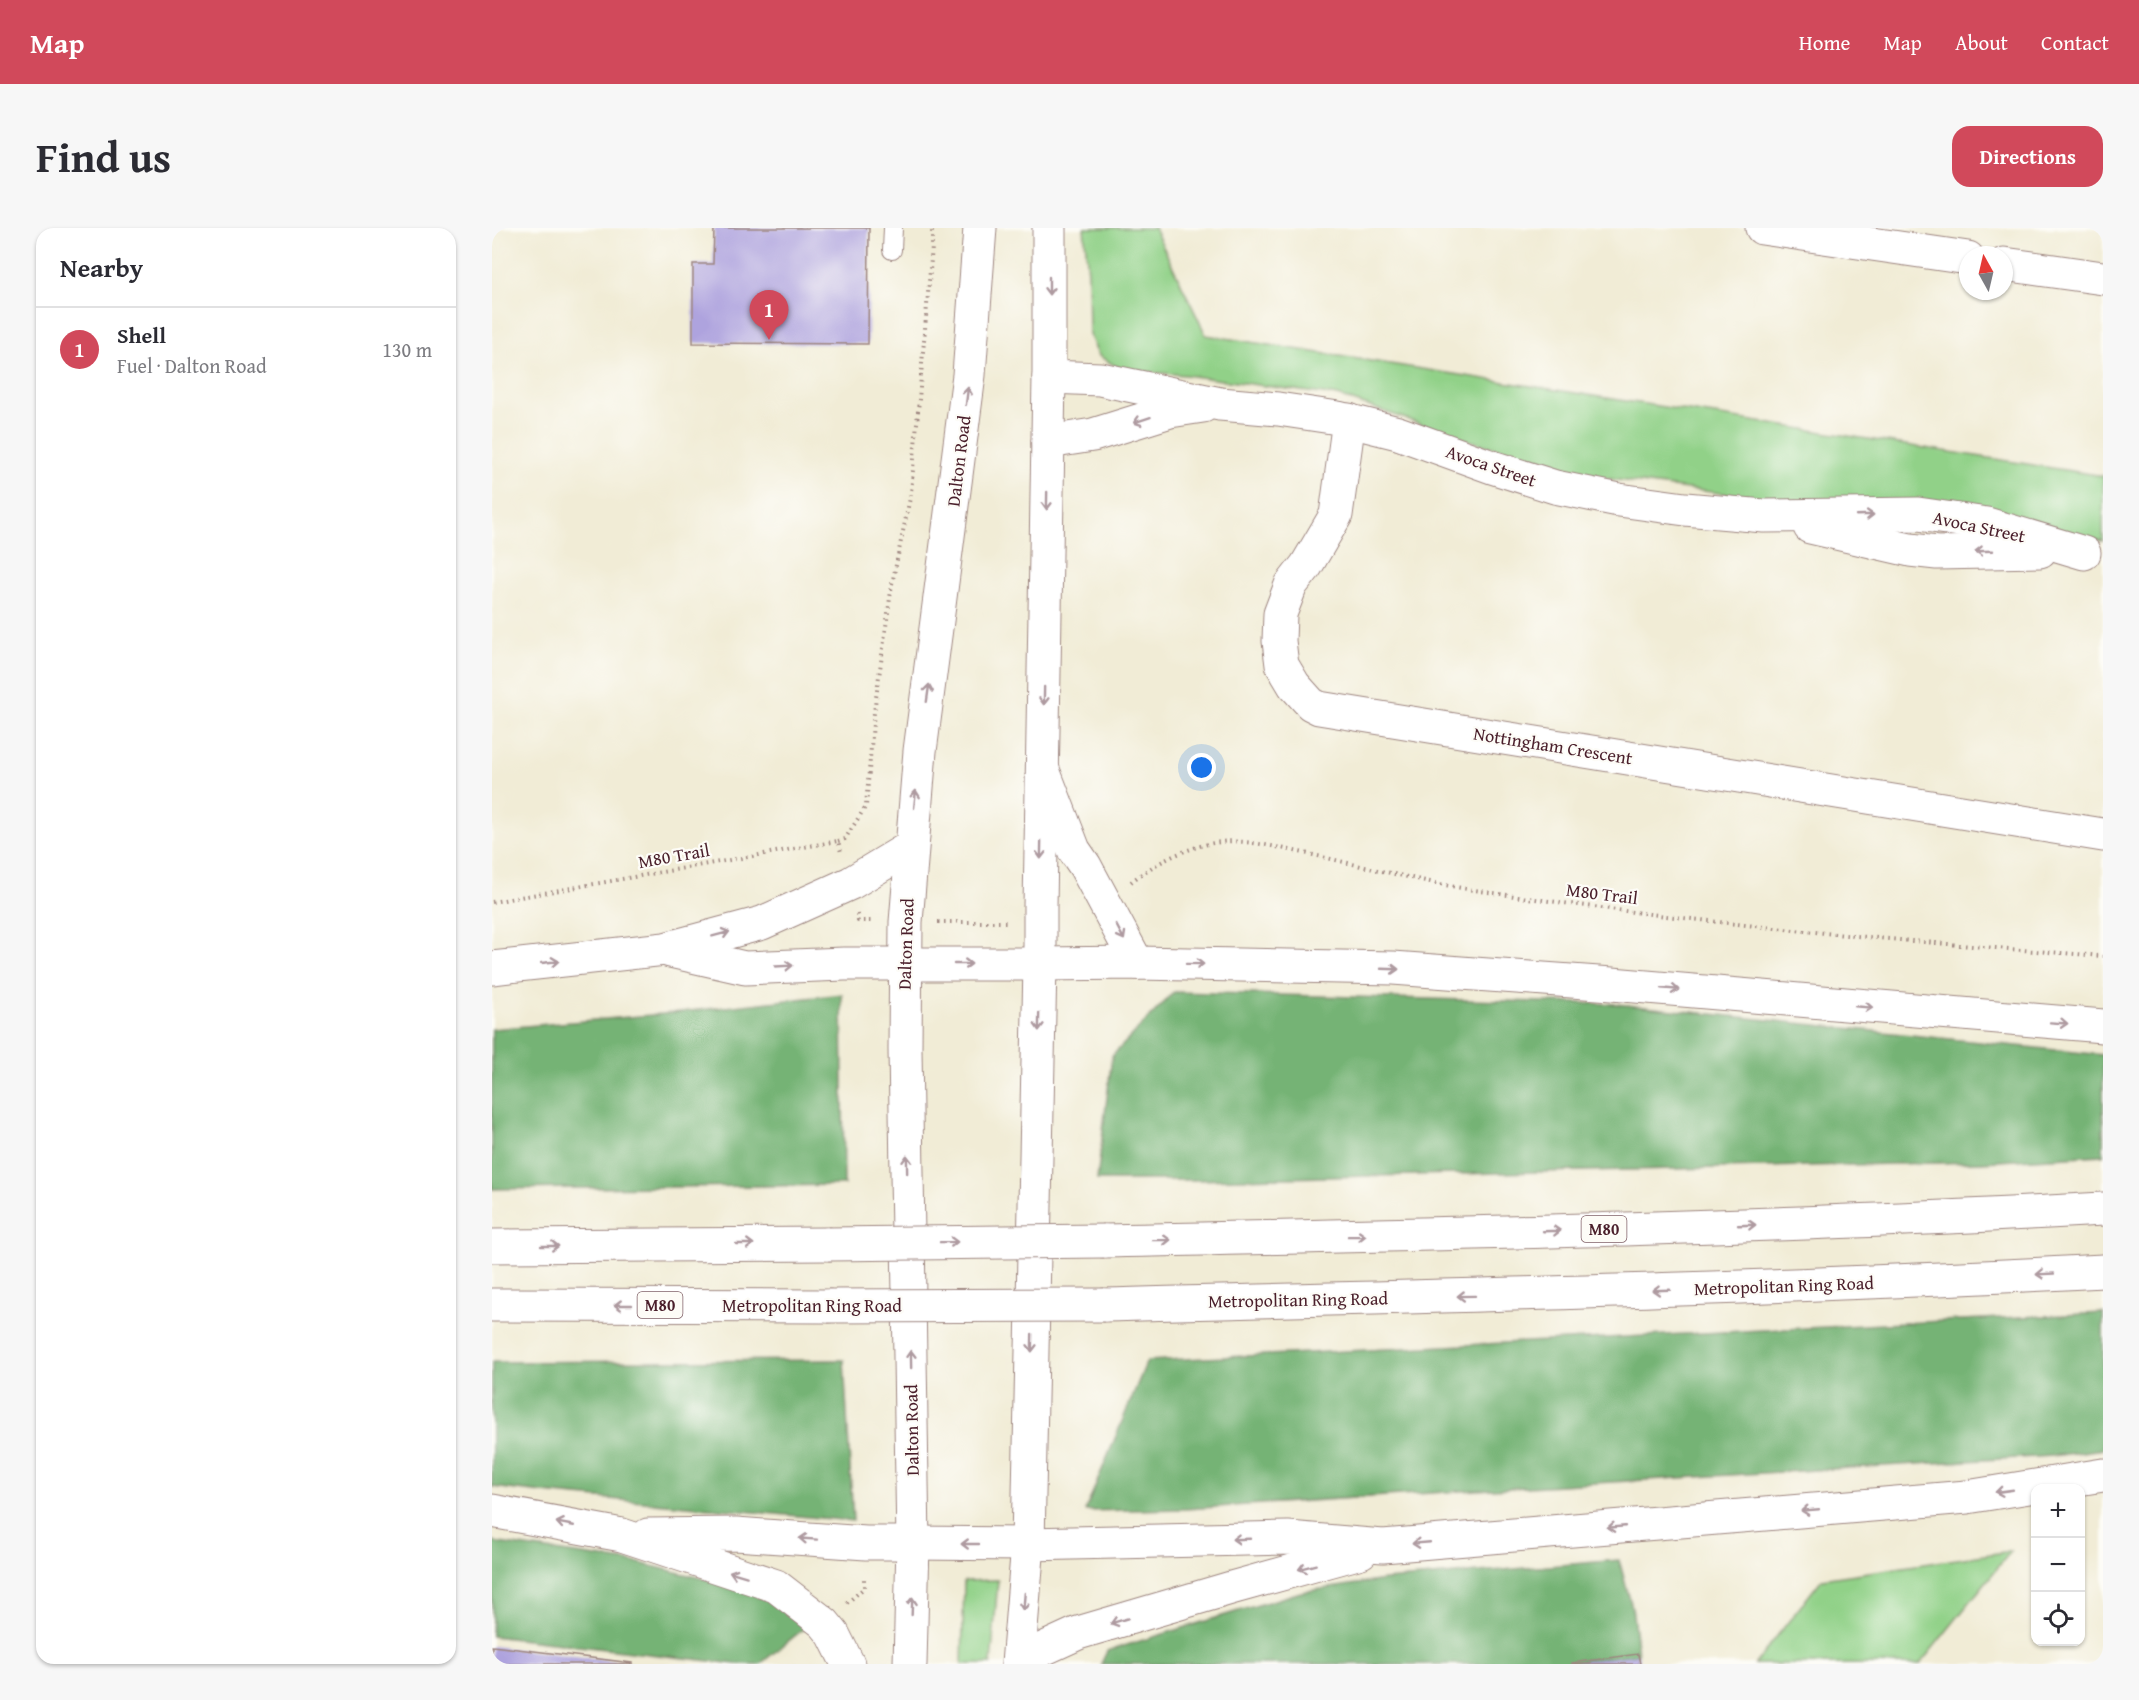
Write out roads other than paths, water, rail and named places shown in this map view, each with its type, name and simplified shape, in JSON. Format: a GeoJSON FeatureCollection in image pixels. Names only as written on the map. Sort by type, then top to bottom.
{"type":"FeatureCollection","features":[{"type":"Feature","properties":{"kind":"main road","name":"Dalton Road"},"geometry":{"type":"LineString","coordinates":[[910,1664],[913,1543],[905,964],[911,847],[920,751],[969,375],[980,228]]}},
{"type":"Feature","properties":{"kind":"main road"},"geometry":{"type":"LineString","coordinates":[[1018,1662],[1028,1544],[1040,964],[1049,376],[1049,228]]}},
{"type":"Feature","properties":{"kind":"main road"},"geometry":{"type":"LineString","coordinates":[[1762,228],[1959,257]]}},
{"type":"Feature","properties":{"kind":"main road"},"geometry":{"type":"LineString","coordinates":[[2013,265],[2103,278]]}},
{"type":"Feature","properties":{"kind":"main road","name":"Avoca Street"},"geometry":{"type":"LineString","coordinates":[[1049,376],[1100,379],[1220,404],[1278,409],[1349,420],[1398,433],[1555,487],[1674,508],[1764,516],[1858,540],[1910,550],[1937,553],[2015,550],[2094,554]]}},
{"type":"Feature","properties":{"kind":"main road","name":"Avoca Street"},"geometry":{"type":"LineString","coordinates":[[1048,442],[1093,435],[1170,411],[1220,404]]}},
{"type":"Feature","properties":{"kind":"main road","name":"Nottingham Crescent"},"geometry":{"type":"LineString","coordinates":[[1349,420],[1336,515],[1306,566],[1291,585],[1280,614],[1279,641],[1282,665],[1294,685],[1311,705],[2103,835]]}},
{"type":"Feature","properties":{"kind":"main road"},"geometry":{"type":"LineString","coordinates":[[1043,770],[1074,850],[1085,866],[1137,963]]}},
{"type":"Feature","properties":{"kind":"main road"},"geometry":{"type":"LineString","coordinates":[[492,968],[665,949],[762,923],[851,883],[911,847]]}},
{"type":"Feature","properties":{"kind":"main road"},"geometry":{"type":"LineString","coordinates":[[665,949],[745,968],[844,964],[1137,963],[1404,969],[1612,984],[2103,1026]]}},
{"type":"Feature","properties":{"kind":"main road","name":"M80"},"geometry":{"type":"LineString","coordinates":[[492,1246],[1104,1241],[1465,1233],[1746,1225],[2103,1209]]}},
{"type":"Feature","properties":{"kind":"main road","name":"Metropolitan Ring Road"},"geometry":{"type":"LineString","coordinates":[[492,1305],[1104,1305],[1910,1282],[2103,1271]]}},
{"type":"Feature","properties":{"kind":"main road"},"geometry":{"type":"LineString","coordinates":[[622,1535],[736,1534],[866,1543],[1028,1544],[1288,1538],[1383,1546],[1967,1497],[2103,1475]]}},
{"type":"Feature","properties":{"kind":"main road"},"geometry":{"type":"LineString","coordinates":[[492,1511],[622,1535],[776,1586],[824,1623],[833,1634],[848,1664]]}},
{"type":"Feature","properties":{"kind":"main road"},"geometry":{"type":"LineString","coordinates":[[1018,1662],[1078,1633],[1383,1546]]}},
{"type":"Feature","properties":{"kind":"lane"},"geometry":{"type":"LineString","coordinates":[[892,250],[893,228]]}},
{"type":"Feature","properties":{"kind":"place","name":"Shell"},"geometry":{"type":"Point","coordinates":[769,340]}}]}
